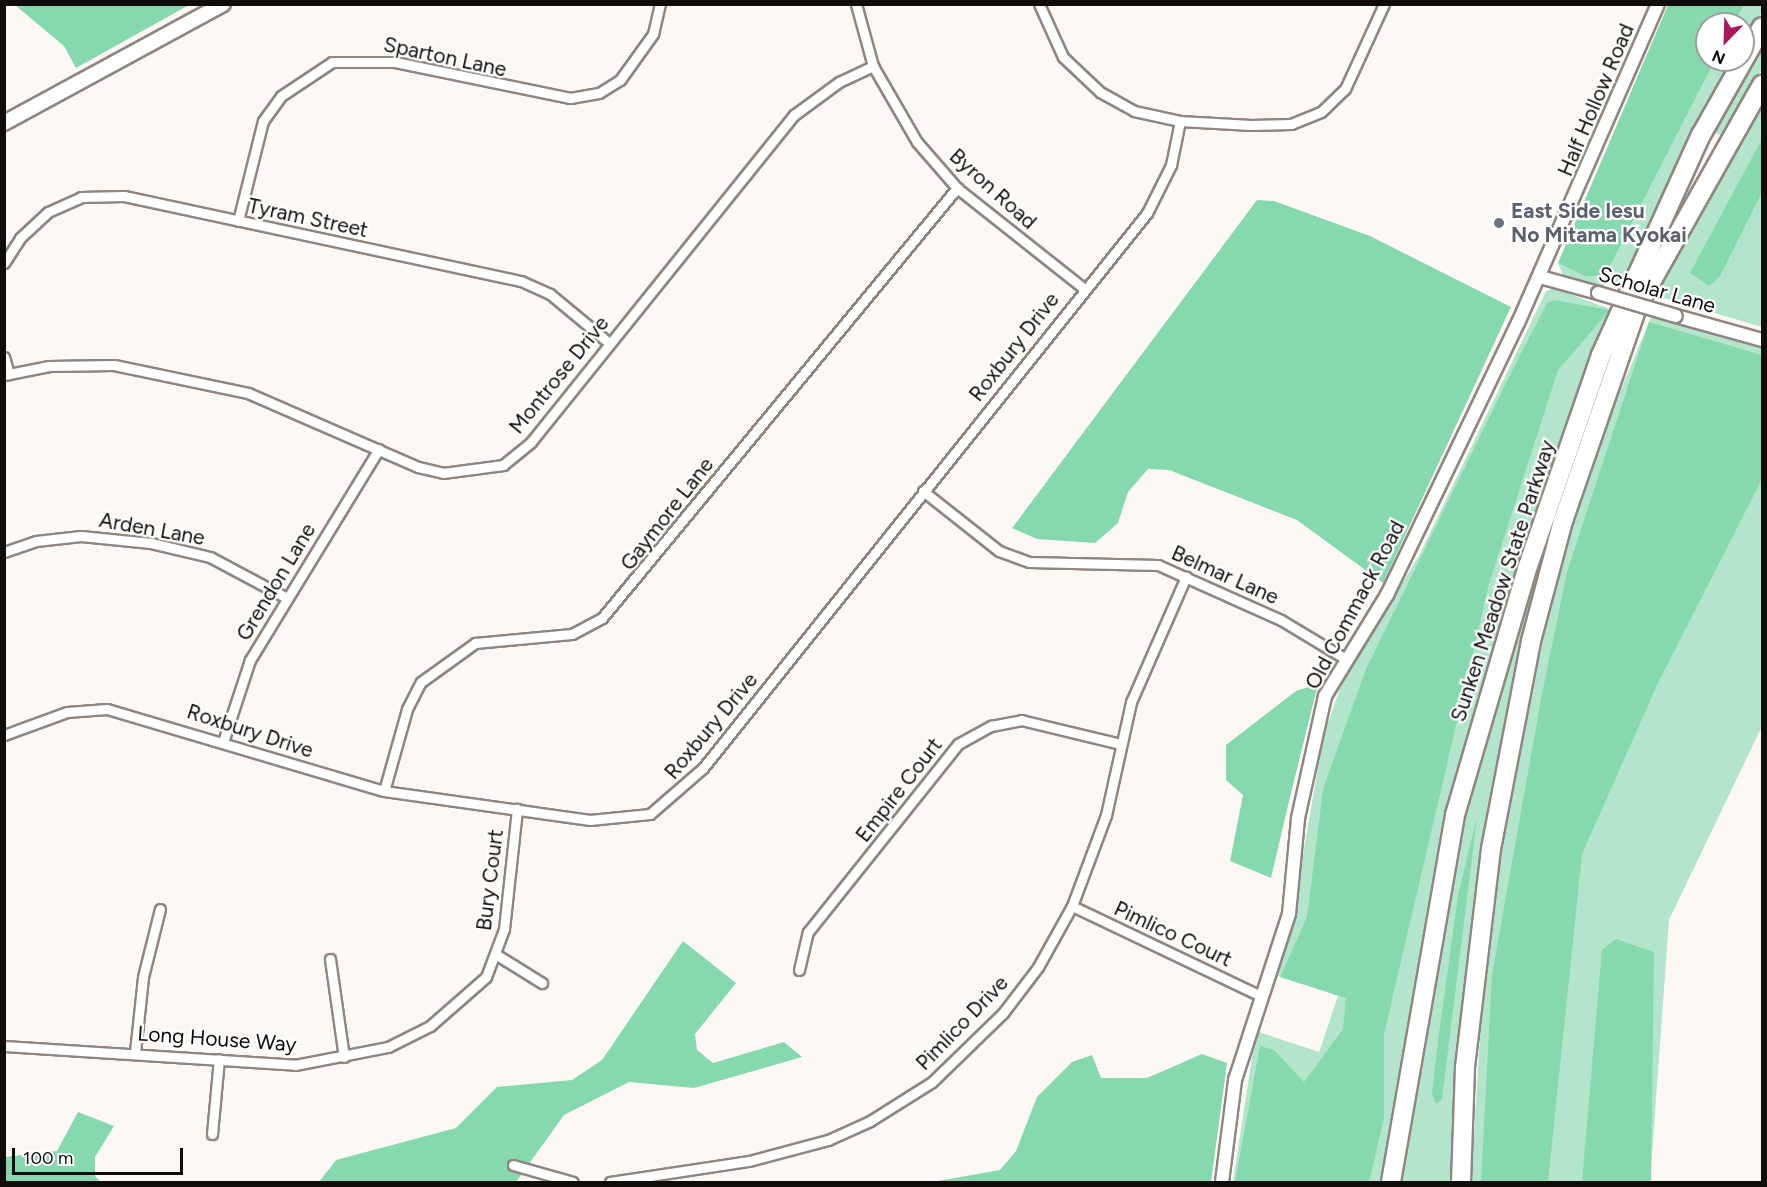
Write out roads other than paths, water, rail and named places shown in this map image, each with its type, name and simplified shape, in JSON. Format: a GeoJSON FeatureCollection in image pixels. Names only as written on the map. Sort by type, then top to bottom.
{"type":"FeatureCollection","features":[{"type":"Feature","properties":{"kind":"highway","name":"Sunken Meadow State Parkway"},"geometry":{"type":"LineString","coordinates":[[1391,1182],[1455,815],[1528,566],[1600,355],[1701,135],[1762,27]]}},
{"type":"Feature","properties":{"kind":"highway","name":"Sunken Meadow State Parkway"},"geometry":{"type":"LineString","coordinates":[[1461,1182],[1465,1067],[1491,849],[1531,641],[1563,521],[1638,305],[1762,86]]}},
{"type":"Feature","properties":{"kind":"main road"},"geometry":{"type":"LineString","coordinates":[[4,123],[223,4]]}},
{"type":"Feature","properties":{"kind":"street","name":"Sparton Lane"},"geometry":{"type":"LineString","coordinates":[[238,221],[263,121],[280,96],[332,62],[395,63],[570,98],[599,93],[620,80],[653,34],[660,4]]}},
{"type":"Feature","properties":{"kind":"street","name":"Byron Road"},"geometry":{"type":"LineString","coordinates":[[856,4],[873,66],[893,108],[957,188],[1083,288]]}},
{"type":"Feature","properties":{"kind":"street"},"geometry":{"type":"LineString","coordinates":[[1039,4],[1063,57],[1100,92],[1134,111],[1180,121],[1291,124],[1321,112],[1345,89],[1384,4]]}},
{"type":"Feature","properties":{"kind":"street","name":"Half Hollow Road"},"geometry":{"type":"LineString","coordinates":[[1540,276],[1658,4]]}},
{"type":"Feature","properties":{"kind":"street","name":"Montrose Drive"},"geometry":{"type":"LineString","coordinates":[[7,374],[49,366],[136,370],[248,393],[379,449],[443,473],[503,465],[531,441],[794,115],[839,82],[873,66]]}},
{"type":"Feature","properties":{"kind":"street","name":"Roxbury Drive"},"geometry":{"type":"LineString","coordinates":[[4,735],[66,712],[107,709],[384,791],[517,809],[615,819],[650,814],[680,792],[923,491],[1083,288],[1147,213],[1171,165],[1180,121]]}},
{"type":"Feature","properties":{"kind":"street","name":"Gaymore Lane"},"geometry":{"type":"LineString","coordinates":[[384,791],[407,710],[421,682],[446,659],[475,643],[572,634],[610,611],[849,313],[957,188]]}},
{"type":"Feature","properties":{"kind":"street","name":"Tyram Street"},"geometry":{"type":"LineString","coordinates":[[4,263],[20,238],[48,212],[81,197],[124,196],[521,281],[550,294],[609,343]]}},
{"type":"Feature","properties":{"kind":"street","name":"Scholar Lane"},"geometry":{"type":"LineString","coordinates":[[1540,276],[1762,340]]}},
{"type":"Feature","properties":{"kind":"street","name":"Old Commack Road"},"geometry":{"type":"LineString","coordinates":[[1222,1182],[1235,1080],[1259,995],[1289,914],[1298,818],[1325,696],[1344,658],[1387,595],[1540,276]]}},
{"type":"Feature","properties":{"kind":"street"},"geometry":{"type":"LineString","coordinates":[[4,357],[7,374]]}},
{"type":"Feature","properties":{"kind":"street","name":"Grendon Lane"},"geometry":{"type":"LineString","coordinates":[[223,742],[250,660],[285,597],[379,449]]}},
{"type":"Feature","properties":{"kind":"street","name":"Belmar Lane"},"geometry":{"type":"LineString","coordinates":[[923,491],[999,551],[1029,562],[1132,561],[1186,578],[1281,620],[1344,658]]}},
{"type":"Feature","properties":{"kind":"street","name":"Arden Lane"},"geometry":{"type":"LineString","coordinates":[[4,552],[36,541],[81,536],[151,543],[229,565],[285,597]]}},
{"type":"Feature","properties":{"kind":"street","name":"Pimlico Drive"},"geometry":{"type":"LineString","coordinates":[[609,1182],[653,1179],[749,1161],[828,1140],[870,1121],[932,1082],[1003,1013],[1038,967],[1072,906],[1106,815],[1131,702],[1186,578]]}},
{"type":"Feature","properties":{"kind":"street","name":"Empire Court"},"geometry":{"type":"LineString","coordinates":[[799,970],[808,932],[958,744],[991,726],[1021,720],[1120,744]]}},
{"type":"Feature","properties":{"kind":"street","name":"Bury Court"},"geometry":{"type":"LineString","coordinates":[[497,955],[517,809]]}},
{"type":"Feature","properties":{"kind":"street","name":"Pimlico Court"},"geometry":{"type":"LineString","coordinates":[[1072,906],[1259,995]]}},
{"type":"Feature","properties":{"kind":"street"},"geometry":{"type":"LineString","coordinates":[[135,1052],[143,977],[160,909]]}},
{"type":"Feature","properties":{"kind":"street"},"geometry":{"type":"LineString","coordinates":[[497,955],[542,982]]}},
{"type":"Feature","properties":{"kind":"street","name":"Long House Way"},"geometry":{"type":"LineString","coordinates":[[4,1046],[135,1052],[295,1065],[344,1057],[388,1047],[430,1026],[486,977],[497,955]]}},
{"type":"Feature","properties":{"kind":"street"},"geometry":{"type":"LineString","coordinates":[[330,959],[344,1057]]}},
{"type":"Feature","properties":{"kind":"street"},"geometry":{"type":"LineString","coordinates":[[212,1134],[219,1059]]}},
{"type":"Feature","properties":{"kind":"street"},"geometry":{"type":"LineString","coordinates":[[513,1165],[573,1182]]}},
{"type":"Feature","properties":{"kind":"place","name":"East Side Iesu No Mitama Kyokai"},"geometry":{"type":"Point","coordinates":[1499,223]}}]}
